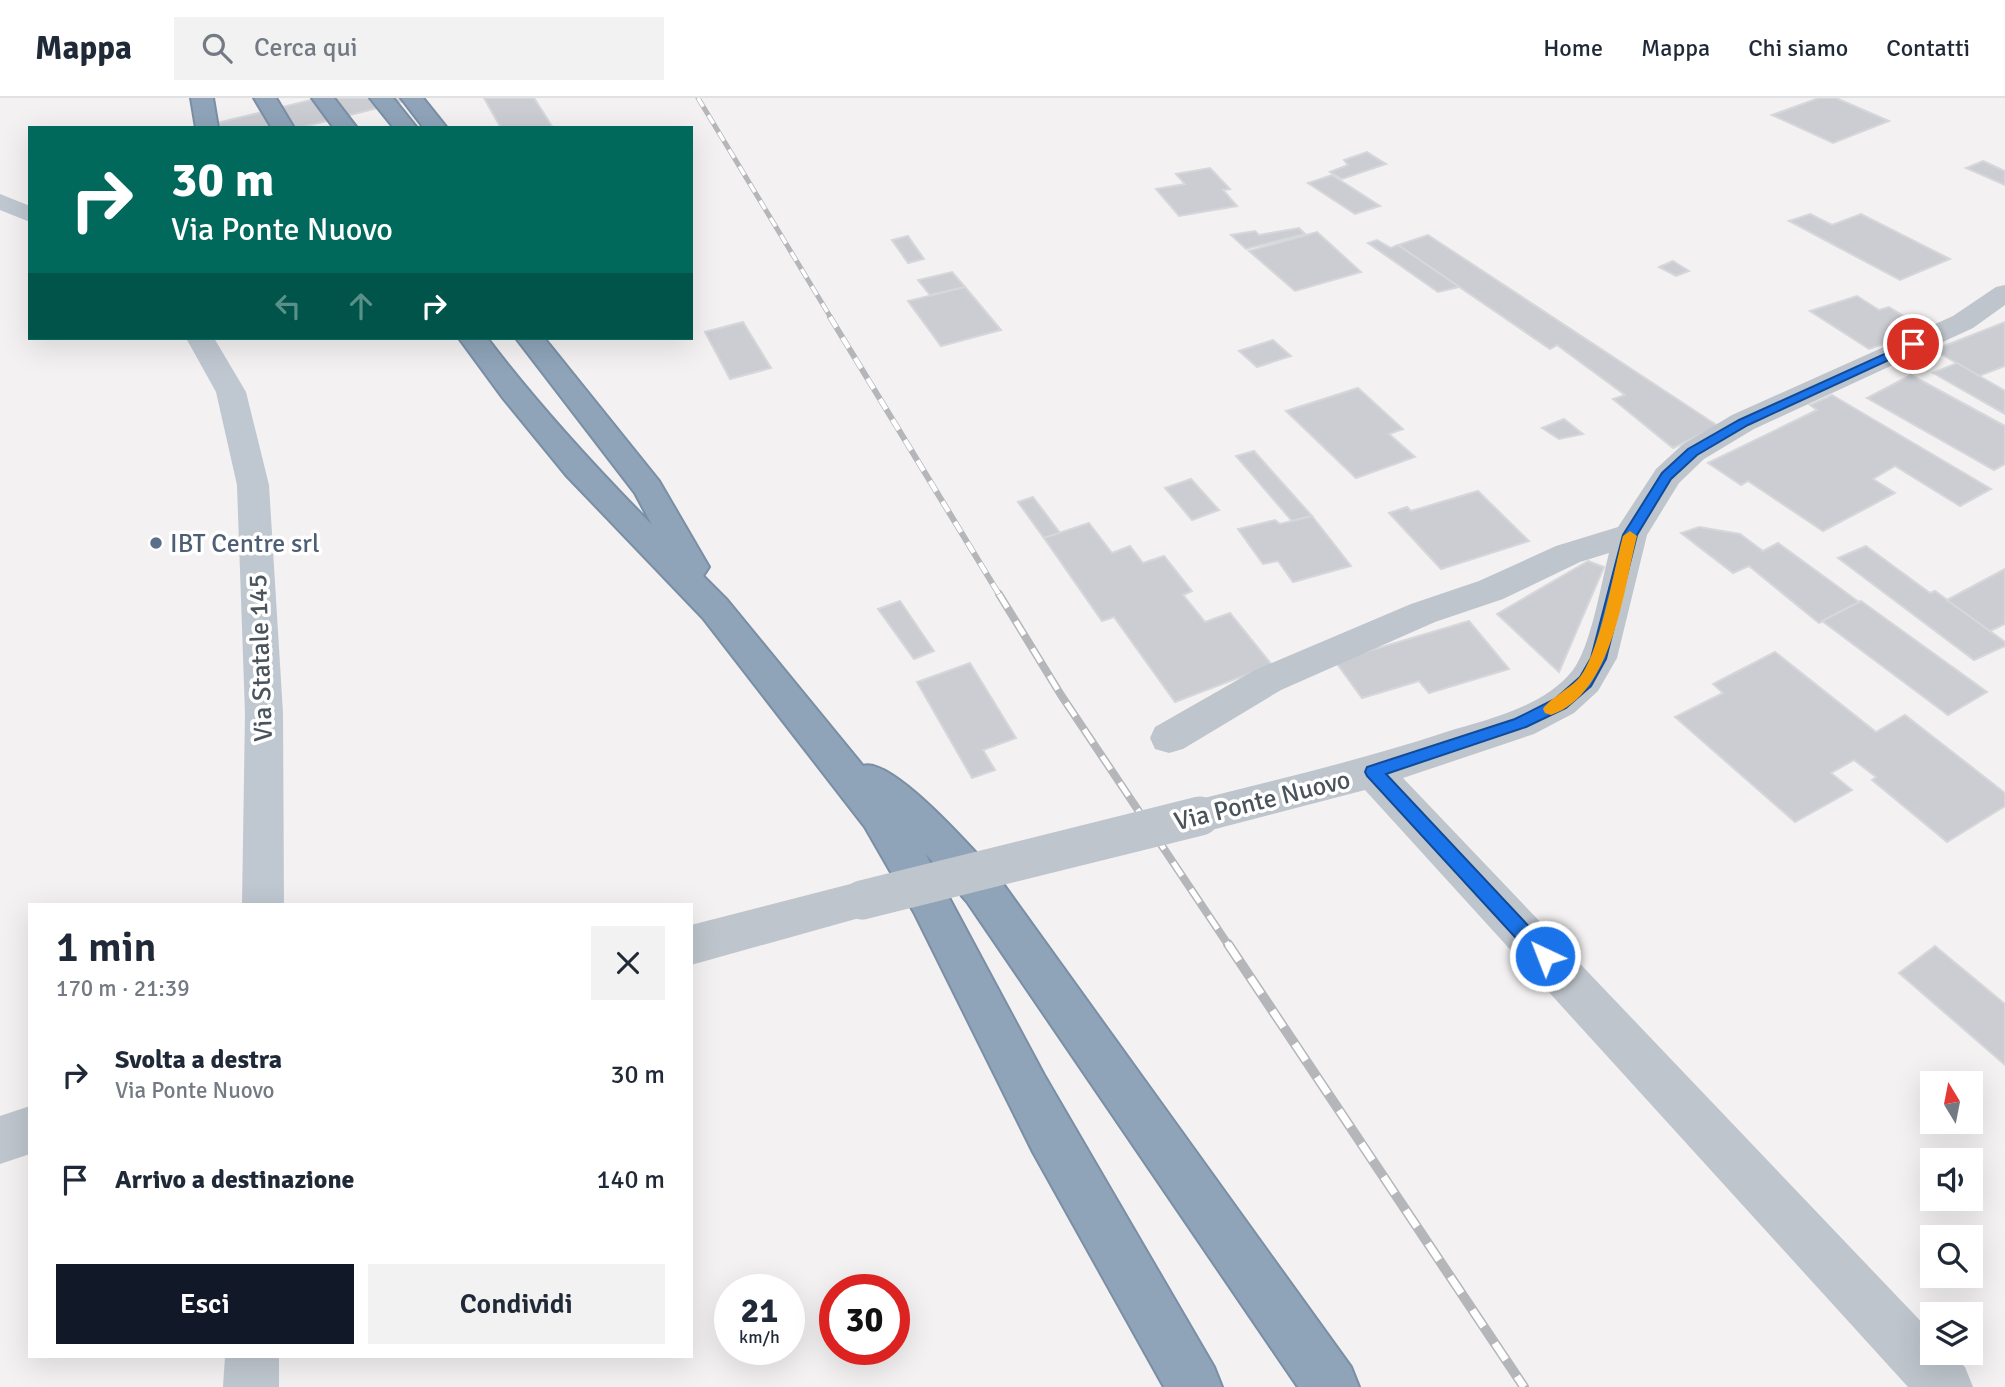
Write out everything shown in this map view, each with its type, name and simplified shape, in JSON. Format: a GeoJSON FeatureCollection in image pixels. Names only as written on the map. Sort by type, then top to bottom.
{"type":"FeatureCollection","features":[{"type":"Feature","properties":{"kind":"highway"},"geometry":{"type":"LineString","coordinates":[[202,98],[208,126]]}},
{"type":"Feature","properties":{"kind":"highway"},"geometry":{"type":"LineString","coordinates":[[265,98],[282,126]]}},
{"type":"Feature","properties":{"kind":"highway"},"geometry":{"type":"LineString","coordinates":[[323,98],[344,126]]}},
{"type":"Feature","properties":{"kind":"highway"},"geometry":{"type":"LineString","coordinates":[[412,98],[434,126]]}},
{"type":"Feature","properties":{"kind":"highway"},"geometry":{"type":"LineString","coordinates":[[371,108],[402,126]]}},
{"type":"Feature","properties":{"kind":"highway"},"geometry":{"type":"LineString","coordinates":[[474,340],[513,392],[577,468],[715,609],[820,738],[903,850],[1049,1133],[1194,1387]]}},
{"type":"Feature","properties":{"kind":"highway"},"geometry":{"type":"LineString","coordinates":[[532,340],[648,488],[715,609]]}},
{"type":"Feature","properties":{"kind":"highway"},"geometry":{"type":"LineString","coordinates":[[820,738],[932,832],[983,890],[1331,1387]]}},
{"type":"Feature","properties":{"kind":"main road"},"geometry":{"type":"LineString","coordinates":[[0,201],[28,214]]}},
{"type":"Feature","properties":{"kind":"main road","name":"Via Statale 145"},"geometry":{"type":"LineString","coordinates":[[201,340],[231,392],[253,485],[264,713],[263,903]]}},
{"type":"Feature","properties":{"kind":"main road"},"geometry":{"type":"LineString","coordinates":[[251,1387],[252,1358]]}},
{"type":"Feature","properties":{"kind":"street","name":"Via Ponte Nuovo"},"geometry":{"type":"LineString","coordinates":[[693,944],[1373,772],[1521,723],[1561,704],[1585,681],[1599,659],[1630,535],[1667,476],[1692,452],[1743,422],[1826,382],[1963,322],[2005,293]]}},
{"type":"Feature","properties":{"kind":"street"},"geometry":{"type":"LineString","coordinates":[[1169,738],[1268,680],[1423,613],[1491,590],[1567,554],[1630,535]]}},
{"type":"Feature","properties":{"kind":"street"},"geometry":{"type":"LineString","coordinates":[[1373,772],[1945,1387]]}},
{"type":"Feature","properties":{"kind":"street"},"geometry":{"type":"LineString","coordinates":[[0,1140],[28,1131]]}},
{"type":"Feature","properties":{"kind":"building"},"geometry":{"type":"Polygon","coordinates":[[[319,98],[417,98],[307,126],[218,126],[217,123],[319,98]]]}},
{"type":"Feature","properties":{"kind":"building"},"geometry":{"type":"Polygon","coordinates":[[[484,98],[534,98],[552,126],[500,126],[484,98]]]}},
{"type":"Feature","properties":{"kind":"building"},"geometry":{"type":"Polygon","coordinates":[[[1819,98],[1836,98],[1889,121],[1833,143],[1772,115],[1819,98]]]}},
{"type":"Feature","properties":{"kind":"building"},"geometry":{"type":"Polygon","coordinates":[[[1367,152],[1386,164],[1342,179],[1330,172],[1348,165],[1344,160],[1367,152]]]}},
{"type":"Feature","properties":{"kind":"building"},"geometry":{"type":"Polygon","coordinates":[[[1983,161],[2005,171],[2005,185],[1966,168],[1983,161]]]}},
{"type":"Feature","properties":{"kind":"building"},"geometry":{"type":"Polygon","coordinates":[[[1210,168],[1230,189],[1223,190],[1237,206],[1179,216],[1156,189],[1185,184],[1176,174],[1210,168]]]}},
{"type":"Feature","properties":{"kind":"building"},"geometry":{"type":"Polygon","coordinates":[[[1332,175],[1380,206],[1355,214],[1308,183],[1332,175]]]}},
{"type":"Feature","properties":{"kind":"building"},"geometry":{"type":"Polygon","coordinates":[[[1810,214],[1832,225],[1861,214],[1950,259],[1900,280],[1789,221],[1810,214]]]}},
{"type":"Feature","properties":{"kind":"building"},"geometry":{"type":"Polygon","coordinates":[[[1299,228],[1305,234],[1246,249],[1231,235],[1255,231],[1259,235],[1299,228]]]}},
{"type":"Feature","properties":{"kind":"building"},"geometry":{"type":"Polygon","coordinates":[[[1317,232],[1361,272],[1295,291],[1249,251],[1317,232]]]}},
{"type":"Feature","properties":{"kind":"building"},"geometry":{"type":"Polygon","coordinates":[[[1428,235],[1718,426],[1673,448],[1613,399],[1625,395],[1557,345],[1550,349],[1398,245],[1428,235]]]}},
{"type":"Feature","properties":{"kind":"building"},"geometry":{"type":"Polygon","coordinates":[[[908,236],[924,259],[908,263],[892,240],[908,236]]]}},
{"type":"Feature","properties":{"kind":"building"},"geometry":{"type":"Polygon","coordinates":[[[1377,240],[1391,248],[1398,245],[1459,287],[1438,292],[1368,243],[1377,240]]]}},
{"type":"Feature","properties":{"kind":"building"},"geometry":{"type":"Polygon","coordinates":[[[1673,261],[1689,271],[1676,276],[1659,267],[1673,261]]]}},
{"type":"Feature","properties":{"kind":"building"},"geometry":{"type":"Polygon","coordinates":[[[952,272],[965,287],[930,295],[918,280],[952,272]]]}},
{"type":"Feature","properties":{"kind":"building"},"geometry":{"type":"Polygon","coordinates":[[[965,287],[1001,330],[941,346],[908,301],[965,287]]]}},
{"type":"Feature","properties":{"kind":"building"},"geometry":{"type":"Polygon","coordinates":[[[1857,296],[1879,310],[1889,307],[1926,330],[1869,349],[1810,311],[1857,296]]]}},
{"type":"Feature","properties":{"kind":"building"},"geometry":{"type":"Polygon","coordinates":[[[743,322],[771,368],[730,379],[705,332],[743,322]]]}},
{"type":"Feature","properties":{"kind":"building"},"geometry":{"type":"Polygon","coordinates":[[[2005,322],[2005,366],[1979,376],[1934,350],[2005,322]]]}},
{"type":"Feature","properties":{"kind":"building"},"geometry":{"type":"Polygon","coordinates":[[[1273,340],[1291,356],[1257,367],[1239,351],[1273,340]]]}},
{"type":"Feature","properties":{"kind":"building"},"geometry":{"type":"Polygon","coordinates":[[[1957,363],[2005,391],[2005,414],[1933,373],[1957,363]]]}},
{"type":"Feature","properties":{"kind":"building"},"geometry":{"type":"Polygon","coordinates":[[[1911,375],[2005,426],[2005,464],[1994,470],[1867,398],[1911,375]]]}},
{"type":"Feature","properties":{"kind":"building"},"geometry":{"type":"Polygon","coordinates":[[[1358,388],[1403,429],[1389,434],[1415,457],[1356,478],[1286,411],[1358,388]]]}},
{"type":"Feature","properties":{"kind":"building"},"geometry":{"type":"Polygon","coordinates":[[[1832,395],[1991,489],[1960,506],[1895,466],[1873,479],[1895,493],[1823,531],[1748,481],[1741,485],[1708,463],[1817,410],[1810,405],[1832,395]]]}},
{"type":"Feature","properties":{"kind":"building"},"geometry":{"type":"Polygon","coordinates":[[[1564,419],[1583,434],[1559,439],[1542,428],[1564,419]]]}},
{"type":"Feature","properties":{"kind":"building"},"geometry":{"type":"Polygon","coordinates":[[[1254,451],[1312,516],[1292,521],[1236,456],[1254,451]]]}},
{"type":"Feature","properties":{"kind":"building"},"geometry":{"type":"Polygon","coordinates":[[[1191,479],[1219,510],[1192,520],[1165,488],[1191,479]]]}},
{"type":"Feature","properties":{"kind":"building"},"geometry":{"type":"Polygon","coordinates":[[[1478,491],[1529,541],[1441,569],[1389,513],[1407,507],[1411,511],[1478,491]]]}},
{"type":"Feature","properties":{"kind":"building"},"geometry":{"type":"Polygon","coordinates":[[[1033,497],[1060,533],[1044,538],[1018,502],[1033,497]]]}},
{"type":"Feature","properties":{"kind":"building"},"geometry":{"type":"Polygon","coordinates":[[[1312,516],[1351,566],[1293,582],[1278,561],[1263,564],[1238,529],[1275,520],[1280,524],[1312,516]]]}},
{"type":"Feature","properties":{"kind":"building"},"geometry":{"type":"Polygon","coordinates":[[[1089,523],[1112,553],[1130,546],[1143,563],[1164,556],[1192,591],[1183,595],[1205,622],[1230,613],[1272,665],[1175,702],[1114,617],[1102,621],[1044,538],[1089,523]]]}},
{"type":"Feature","properties":{"kind":"building"},"geometry":{"type":"Polygon","coordinates":[[[1699,527],[1740,534],[1763,551],[1778,543],[1859,602],[1819,623],[1749,566],[1733,573],[1681,533],[1699,527]]]}},
{"type":"Feature","properties":{"kind":"building"},"geometry":{"type":"Polygon","coordinates":[[[1866,546],[1930,593],[1935,591],[2005,642],[2005,646],[1974,660],[1838,558],[1866,546]]]}},
{"type":"Feature","properties":{"kind":"building"},"geometry":{"type":"Polygon","coordinates":[[[1588,561],[1604,567],[1559,672],[1497,614],[1588,561]]]}},
{"type":"Feature","properties":{"kind":"building"},"geometry":{"type":"Polygon","coordinates":[[[2005,569],[2005,624],[1990,631],[1947,600],[2005,569]]]}},
{"type":"Feature","properties":{"kind":"building"},"geometry":{"type":"Polygon","coordinates":[[[900,601],[934,651],[914,659],[878,609],[900,601]]]}},
{"type":"Feature","properties":{"kind":"building"},"geometry":{"type":"Polygon","coordinates":[[[1861,601],[1987,692],[1948,715],[1822,621],[1861,601]]]}},
{"type":"Feature","properties":{"kind":"building"},"geometry":{"type":"Polygon","coordinates":[[[1469,621],[1509,669],[1429,693],[1419,681],[1362,698],[1335,661],[1469,621]]]}},
{"type":"Feature","properties":{"kind":"building"},"geometry":{"type":"Polygon","coordinates":[[[1775,652],[1876,732],[1905,715],[2005,793],[2005,806],[1947,842],[1872,780],[1876,777],[1854,760],[1831,773],[1852,790],[1795,822],[1675,717],[1723,693],[1713,684],[1775,652]]]}},
{"type":"Feature","properties":{"kind":"building"},"geometry":{"type":"Polygon","coordinates":[[[970,663],[1016,738],[983,750],[995,770],[972,778],[917,682],[970,663]]]}},
{"type":"Feature","properties":{"kind":"building"},"geometry":{"type":"Polygon","coordinates":[[[1935,946],[2005,1004],[2005,1065],[1899,973],[1935,946]]]}},
{"type":"Feature","properties":{"kind":"railway"},"geometry":{"type":"LineString","coordinates":[[698,98],[831,318]]}},
{"type":"Feature","properties":{"kind":"railway"},"geometry":{"type":"LineString","coordinates":[[830,317],[1000,596]]}},
{"type":"Feature","properties":{"kind":"railway"},"geometry":{"type":"LineString","coordinates":[[999,594],[1061,695],[1229,946]]}},
{"type":"Feature","properties":{"kind":"railway"},"geometry":{"type":"LineString","coordinates":[[1228,944],[1524,1387]]}},
{"type":"Feature","properties":{"kind":"slow traffic"},"geometry":{"type":"LineString","coordinates":[[1551,709],[1561,704],[1585,681],[1599,659],[1630,536]]}},
{"type":"Feature","properties":{"kind":"place","name":"IBT Centre srl"},"geometry":{"type":"Point","coordinates":[156,543]}},
{"type":"Feature","properties":{"kind":"route"},"geometry":{"type":"LineString","coordinates":[[1545,956],[1373,772],[1521,723],[1561,704],[1585,681],[1599,659],[1630,535],[1667,476],[1692,452],[1743,422],[1913,344]]}}]}
